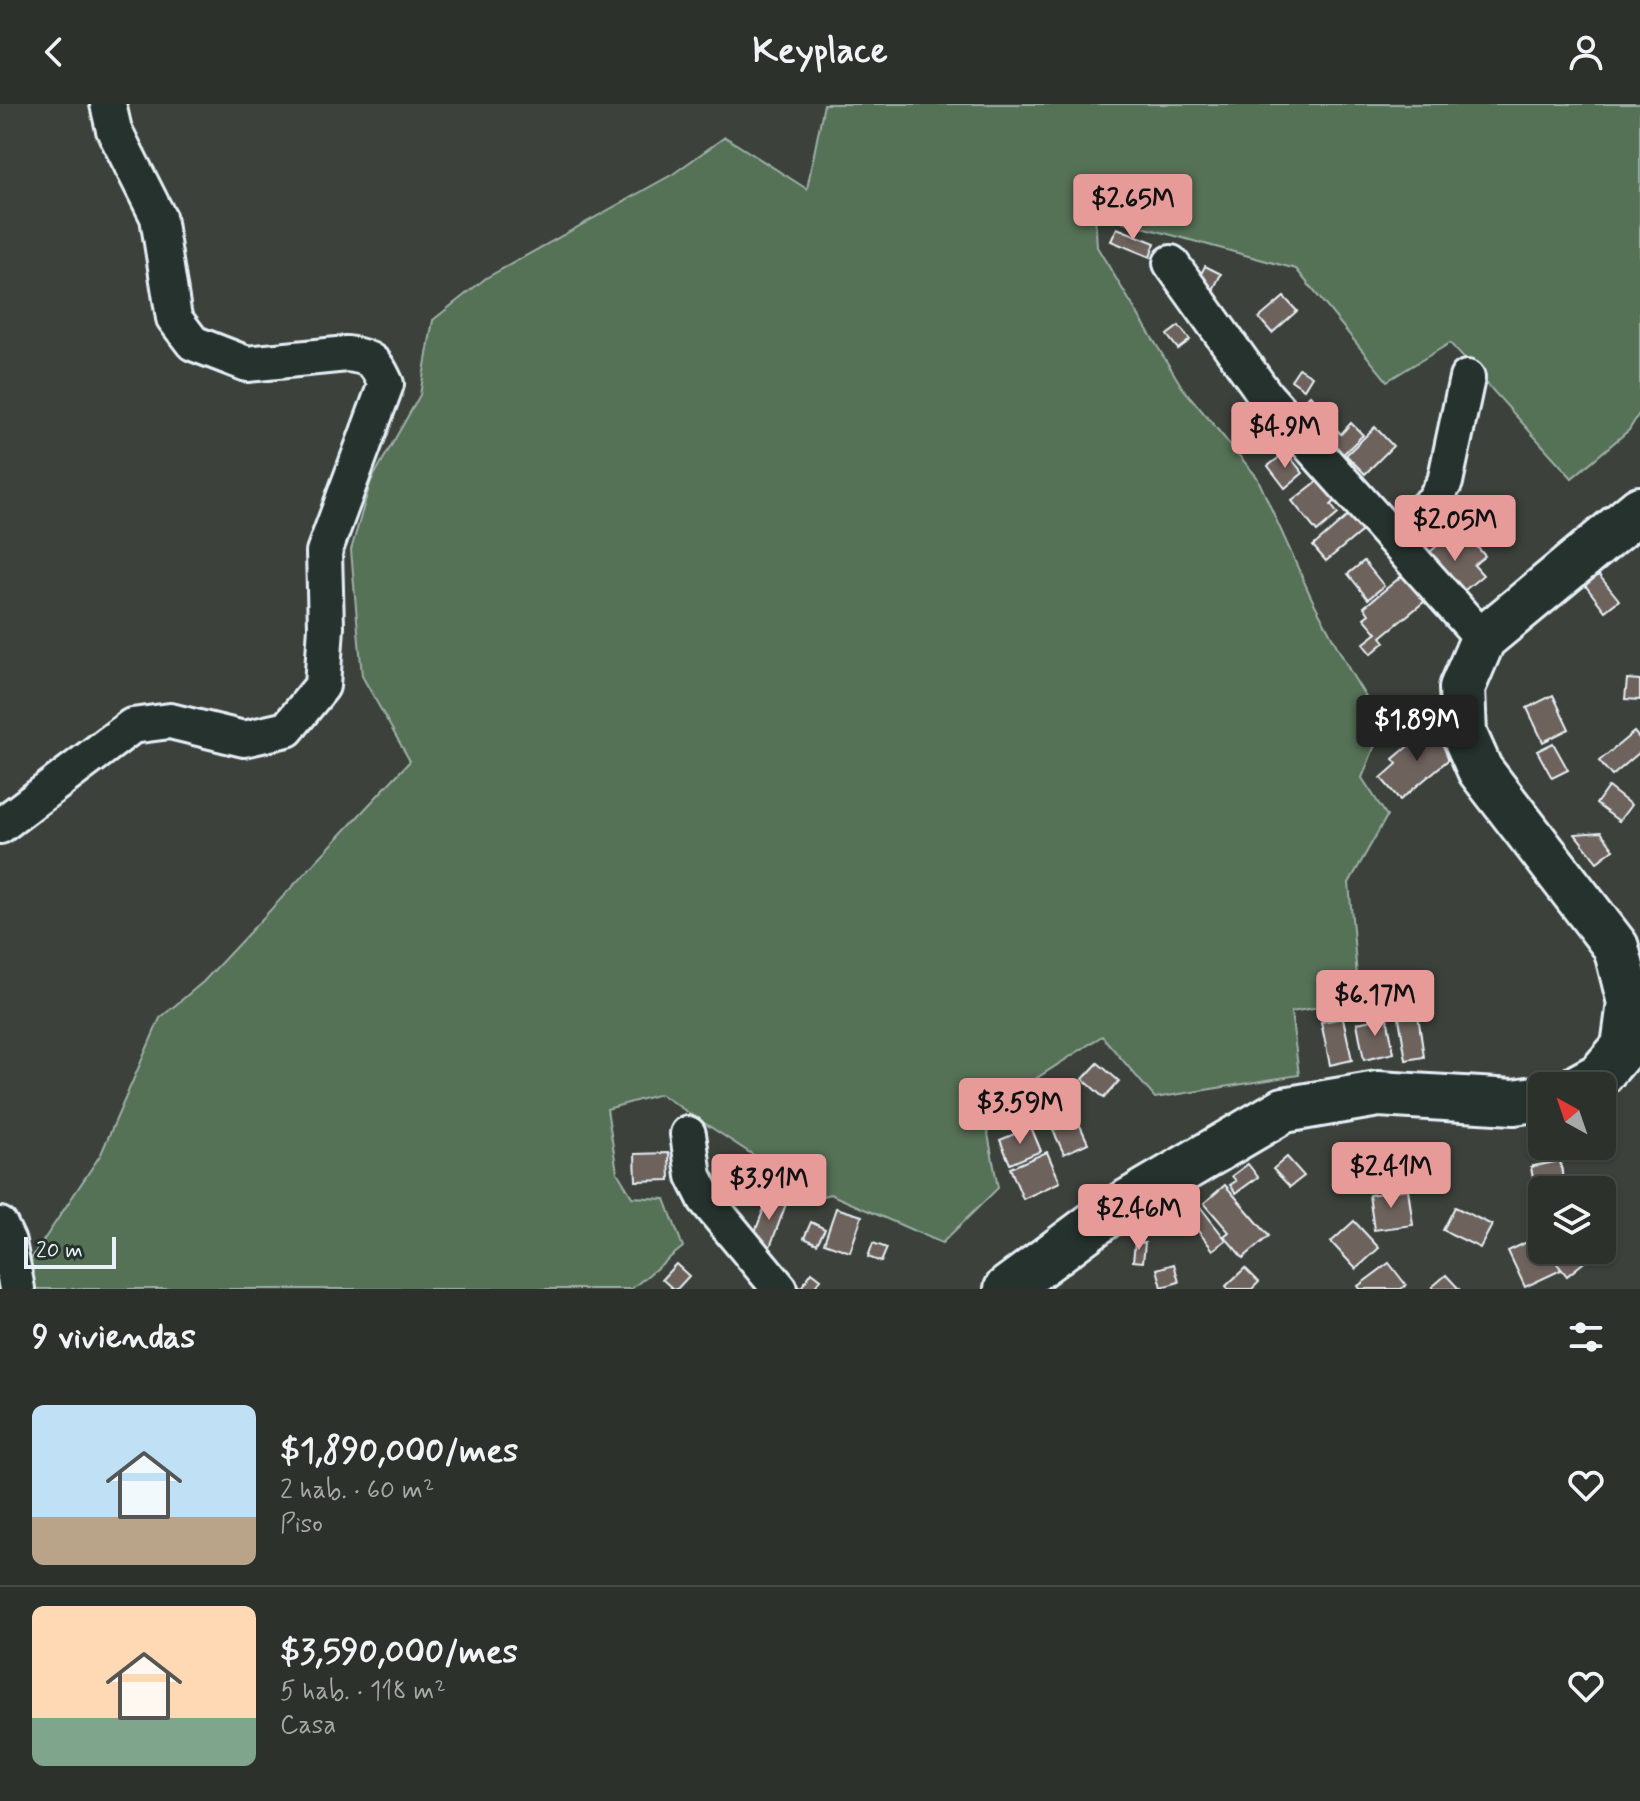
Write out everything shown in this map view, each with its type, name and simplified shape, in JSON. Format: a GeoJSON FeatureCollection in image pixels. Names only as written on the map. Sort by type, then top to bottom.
{"type":"FeatureCollection","features":[{"type":"Feature","properties":{"kind":"street"},"geometry":{"type":"LineString","coordinates":[[0,826],[132,726],[170,721],[244,739],[287,729],[322,686],[326,627],[324,552],[386,384],[377,364],[361,356],[347,354],[247,364],[193,343],[174,318],[158,217],[114,130],[108,104]]}},
{"type":"Feature","properties":{"kind":"street"},"geometry":{"type":"LineString","coordinates":[[1171,263],[1266,396],[1483,639]]}},
{"type":"Feature","properties":{"kind":"street"},"geometry":{"type":"LineString","coordinates":[[1391,536],[1433,502],[1445,482],[1467,378]]}},
{"type":"Feature","properties":{"kind":"street"},"geometry":{"type":"LineString","coordinates":[[1603,1072],[1624,1047],[1630,1003],[1616,947],[1480,770],[1464,734],[1462,688],[1483,639],[1640,509]]}},
{"type":"Feature","properties":{"kind":"street"},"geometry":{"type":"LineString","coordinates":[[1007,1289],[1109,1213],[1284,1110],[1378,1094],[1514,1102],[1528,1100]]}},
{"type":"Feature","properties":{"kind":"street"},"geometry":{"type":"LineString","coordinates":[[688,1134],[694,1176],[706,1200],[780,1289]]}},
{"type":"Feature","properties":{"kind":"street"},"geometry":{"type":"LineString","coordinates":[[0,1225],[8,1242],[17,1289]]}},
{"type":"Feature","properties":{"kind":"green space"},"geometry":{"type":"Polygon","coordinates":[[[824,104],[1640,104],[1640,412],[1629,430],[1572,478],[1450,343],[1387,381],[1296,269],[1095,214],[1097,247],[1182,387],[1257,477],[1311,597],[1383,725],[1362,778],[1387,816],[1349,883],[1359,1000],[1291,1012],[1299,1075],[1155,1098],[1102,1036],[984,1112],[998,1188],[942,1243],[830,1194],[800,1202],[770,1166],[660,1094],[607,1109],[617,1172],[632,1197],[665,1199],[683,1247],[631,1289],[32,1289],[23,1271],[101,1154],[160,1018],[203,982],[410,761],[362,676],[351,550],[371,481],[420,395],[433,320],[486,278],[673,174],[725,137],[807,189],[824,104]]]}},
{"type":"Feature","properties":{"kind":"building"},"geometry":{"type":"Polygon","coordinates":[[[1117,228],[1155,243],[1150,257],[1111,241],[1117,228]]]}},
{"type":"Feature","properties":{"kind":"building"},"geometry":{"type":"Polygon","coordinates":[[[1205,266],[1221,274],[1213,290],[1197,282],[1205,266]]]}},
{"type":"Feature","properties":{"kind":"building"},"geometry":{"type":"Polygon","coordinates":[[[1284,297],[1297,311],[1272,333],[1259,318],[1284,297]]]}},
{"type":"Feature","properties":{"kind":"building"},"geometry":{"type":"Polygon","coordinates":[[[1179,326],[1190,340],[1178,349],[1167,335],[1179,326]]]}},
{"type":"Feature","properties":{"kind":"building"},"geometry":{"type":"Polygon","coordinates":[[[1299,368],[1312,376],[1304,389],[1291,380],[1299,368]]]}},
{"type":"Feature","properties":{"kind":"building"},"geometry":{"type":"Polygon","coordinates":[[[1310,395],[1327,413],[1304,435],[1287,416],[1310,395]]]}},
{"type":"Feature","properties":{"kind":"building"},"geometry":{"type":"Polygon","coordinates":[[[1259,405],[1270,419],[1254,432],[1243,417],[1259,405]]]}},
{"type":"Feature","properties":{"kind":"building"},"geometry":{"type":"Polygon","coordinates":[[[1351,423],[1363,435],[1334,463],[1312,442],[1331,424],[1341,434],[1351,423]]]}},
{"type":"Feature","properties":{"kind":"building"},"geometry":{"type":"Polygon","coordinates":[[[1272,425],[1281,436],[1264,448],[1257,438],[1272,425]]]}},
{"type":"Feature","properties":{"kind":"building"},"geometry":{"type":"Polygon","coordinates":[[[1375,427],[1393,446],[1365,474],[1346,455],[1375,427]]]}},
{"type":"Feature","properties":{"kind":"building"},"geometry":{"type":"Polygon","coordinates":[[[1286,452],[1303,473],[1285,488],[1268,466],[1286,452]]]}},
{"type":"Feature","properties":{"kind":"building"},"geometry":{"type":"Polygon","coordinates":[[[1319,480],[1335,501],[1331,505],[1338,514],[1317,532],[1292,501],[1319,480]]]}},
{"type":"Feature","properties":{"kind":"building"},"geometry":{"type":"Polygon","coordinates":[[[1349,515],[1362,531],[1326,561],[1313,546],[1349,515]]]}},
{"type":"Feature","properties":{"kind":"building"},"geometry":{"type":"Polygon","coordinates":[[[1422,522],[1435,536],[1415,553],[1402,538],[1422,522]]]}},
{"type":"Feature","properties":{"kind":"building"},"geometry":{"type":"Polygon","coordinates":[[[1459,526],[1485,556],[1474,565],[1483,575],[1453,600],[1420,561],[1459,526]]]}},
{"type":"Feature","properties":{"kind":"building"},"geometry":{"type":"Polygon","coordinates":[[[1364,561],[1384,586],[1368,599],[1348,574],[1364,561]]]}},
{"type":"Feature","properties":{"kind":"building"},"geometry":{"type":"Polygon","coordinates":[[[1403,575],[1425,601],[1381,637],[1385,642],[1371,654],[1363,644],[1377,633],[1364,618],[1369,614],[1364,607],[1403,575]]]}},
{"type":"Feature","properties":{"kind":"building"},"geometry":{"type":"Polygon","coordinates":[[[1599,575],[1619,600],[1605,611],[1585,585],[1599,575]]]}},
{"type":"Feature","properties":{"kind":"building"},"geometry":{"type":"Polygon","coordinates":[[[1627,679],[1640,680],[1640,700],[1625,699],[1627,679]]]}},
{"type":"Feature","properties":{"kind":"building"},"geometry":{"type":"Polygon","coordinates":[[[1553,695],[1569,729],[1543,742],[1527,708],[1553,695]]]}},
{"type":"Feature","properties":{"kind":"building"},"geometry":{"type":"Polygon","coordinates":[[[1432,726],[1447,745],[1448,760],[1400,800],[1381,778],[1397,764],[1393,759],[1432,726]]]}},
{"type":"Feature","properties":{"kind":"building"},"geometry":{"type":"Polygon","coordinates":[[[1634,732],[1640,739],[1640,752],[1612,776],[1599,761],[1634,732]]]}},
{"type":"Feature","properties":{"kind":"building"},"geometry":{"type":"Polygon","coordinates":[[[1553,743],[1568,770],[1552,778],[1537,751],[1553,743]]]}},
{"type":"Feature","properties":{"kind":"building"},"geometry":{"type":"Polygon","coordinates":[[[1608,787],[1631,805],[1619,821],[1596,804],[1608,787]]]}},
{"type":"Feature","properties":{"kind":"building"},"geometry":{"type":"Polygon","coordinates":[[[1601,832],[1614,849],[1597,862],[1575,834],[1601,832]]]}},
{"type":"Feature","properties":{"kind":"building"},"geometry":{"type":"Polygon","coordinates":[[[1418,1015],[1424,1057],[1406,1060],[1399,1018],[1418,1015]]]}},
{"type":"Feature","properties":{"kind":"building"},"geometry":{"type":"Polygon","coordinates":[[[1387,1017],[1394,1053],[1364,1060],[1357,1023],[1387,1017]]]}},
{"type":"Feature","properties":{"kind":"building"},"geometry":{"type":"Polygon","coordinates":[[[1343,1018],[1352,1060],[1330,1065],[1321,1022],[1343,1018]]]}},
{"type":"Feature","properties":{"kind":"building"},"geometry":{"type":"Polygon","coordinates":[[[1098,1063],[1119,1081],[1104,1098],[1083,1079],[1098,1063]]]}},
{"type":"Feature","properties":{"kind":"building"},"geometry":{"type":"Polygon","coordinates":[[[1077,1119],[1088,1143],[1064,1154],[1053,1130],[1077,1119]]]}},
{"type":"Feature","properties":{"kind":"building"},"geometry":{"type":"Polygon","coordinates":[[[1031,1127],[1041,1151],[1010,1164],[1000,1140],[1031,1127]]]}},
{"type":"Feature","properties":{"kind":"building"},"geometry":{"type":"Polygon","coordinates":[[[1047,1152],[1060,1182],[1023,1199],[1010,1168],[1047,1152]]]}},
{"type":"Feature","properties":{"kind":"building"},"geometry":{"type":"Polygon","coordinates":[[[669,1153],[670,1180],[636,1181],[635,1154],[669,1153]]]}},
{"type":"Feature","properties":{"kind":"building"},"geometry":{"type":"Polygon","coordinates":[[[1287,1157],[1304,1176],[1290,1187],[1273,1169],[1287,1157]]]}},
{"type":"Feature","properties":{"kind":"building"},"geometry":{"type":"Polygon","coordinates":[[[1560,1161],[1562,1176],[1535,1176],[1533,1166],[1560,1161]]]}},
{"type":"Feature","properties":{"kind":"building"},"geometry":{"type":"Polygon","coordinates":[[[1560,1161],[1562,1176],[1532,1176],[1531,1167],[1560,1161]]]}},
{"type":"Feature","properties":{"kind":"building"},"geometry":{"type":"Polygon","coordinates":[[[1248,1164],[1258,1177],[1236,1193],[1230,1185],[1236,1181],[1232,1176],[1248,1164]]]}},
{"type":"Feature","properties":{"kind":"building"},"geometry":{"type":"Polygon","coordinates":[[[732,1168],[751,1182],[731,1209],[712,1195],[732,1168]]]}},
{"type":"Feature","properties":{"kind":"building"},"geometry":{"type":"Polygon","coordinates":[[[1225,1185],[1269,1236],[1243,1258],[1224,1236],[1229,1232],[1204,1203],[1225,1185]]]}},
{"type":"Feature","properties":{"kind":"building"},"geometry":{"type":"Polygon","coordinates":[[[1408,1189],[1413,1225],[1374,1230],[1369,1195],[1408,1189]]]}},
{"type":"Feature","properties":{"kind":"building"},"geometry":{"type":"Polygon","coordinates":[[[1187,1190],[1226,1240],[1213,1250],[1191,1222],[1183,1229],[1165,1207],[1187,1190]]]}},
{"type":"Feature","properties":{"kind":"building"},"geometry":{"type":"Polygon","coordinates":[[[768,1198],[786,1204],[770,1247],[752,1240],[768,1198]]]}},
{"type":"Feature","properties":{"kind":"building"},"geometry":{"type":"Polygon","coordinates":[[[1455,1207],[1492,1225],[1480,1248],[1443,1230],[1455,1207]]]}},
{"type":"Feature","properties":{"kind":"building"},"geometry":{"type":"Polygon","coordinates":[[[836,1208],[862,1216],[850,1252],[824,1243],[836,1208]]]}},
{"type":"Feature","properties":{"kind":"building"},"geometry":{"type":"Polygon","coordinates":[[[1354,1221],[1379,1248],[1356,1269],[1331,1242],[1354,1221]]]}},
{"type":"Feature","properties":{"kind":"building"},"geometry":{"type":"Polygon","coordinates":[[[811,1222],[825,1229],[817,1244],[804,1238],[811,1222]]]}},
{"type":"Feature","properties":{"kind":"building"},"geometry":{"type":"Polygon","coordinates":[[[1135,1242],[1145,1243],[1143,1262],[1133,1261],[1135,1242]]]}},
{"type":"Feature","properties":{"kind":"building"},"geometry":{"type":"Polygon","coordinates":[[[1528,1242],[1528,1264],[1558,1264],[1561,1270],[1525,1287],[1508,1251],[1528,1242]]]}},
{"type":"Feature","properties":{"kind":"building"},"geometry":{"type":"Polygon","coordinates":[[[873,1243],[887,1248],[881,1262],[868,1257],[873,1243]]]}},
{"type":"Feature","properties":{"kind":"building"},"geometry":{"type":"Polygon","coordinates":[[[1389,1263],[1406,1285],[1401,1289],[1360,1289],[1358,1286],[1389,1263]]]}},
{"type":"Feature","properties":{"kind":"building"},"geometry":{"type":"Polygon","coordinates":[[[676,1264],[689,1276],[677,1289],[673,1289],[662,1279],[676,1264]]]}},
{"type":"Feature","properties":{"kind":"building"},"geometry":{"type":"Polygon","coordinates":[[[1174,1264],[1179,1282],[1162,1287],[1157,1269],[1174,1264]]]}},
{"type":"Feature","properties":{"kind":"building"},"geometry":{"type":"Polygon","coordinates":[[[1557,1264],[1582,1264],[1567,1276],[1557,1264]]]}},
{"type":"Feature","properties":{"kind":"building"},"geometry":{"type":"Polygon","coordinates":[[[1245,1268],[1259,1282],[1252,1289],[1228,1289],[1226,1286],[1245,1268]]]}},
{"type":"Feature","properties":{"kind":"building"},"geometry":{"type":"Polygon","coordinates":[[[812,1272],[821,1279],[813,1289],[800,1289],[812,1272]]]}},
{"type":"Feature","properties":{"kind":"building"},"geometry":{"type":"Polygon","coordinates":[[[1446,1275],[1459,1289],[1432,1287],[1446,1275]]]}}]}
